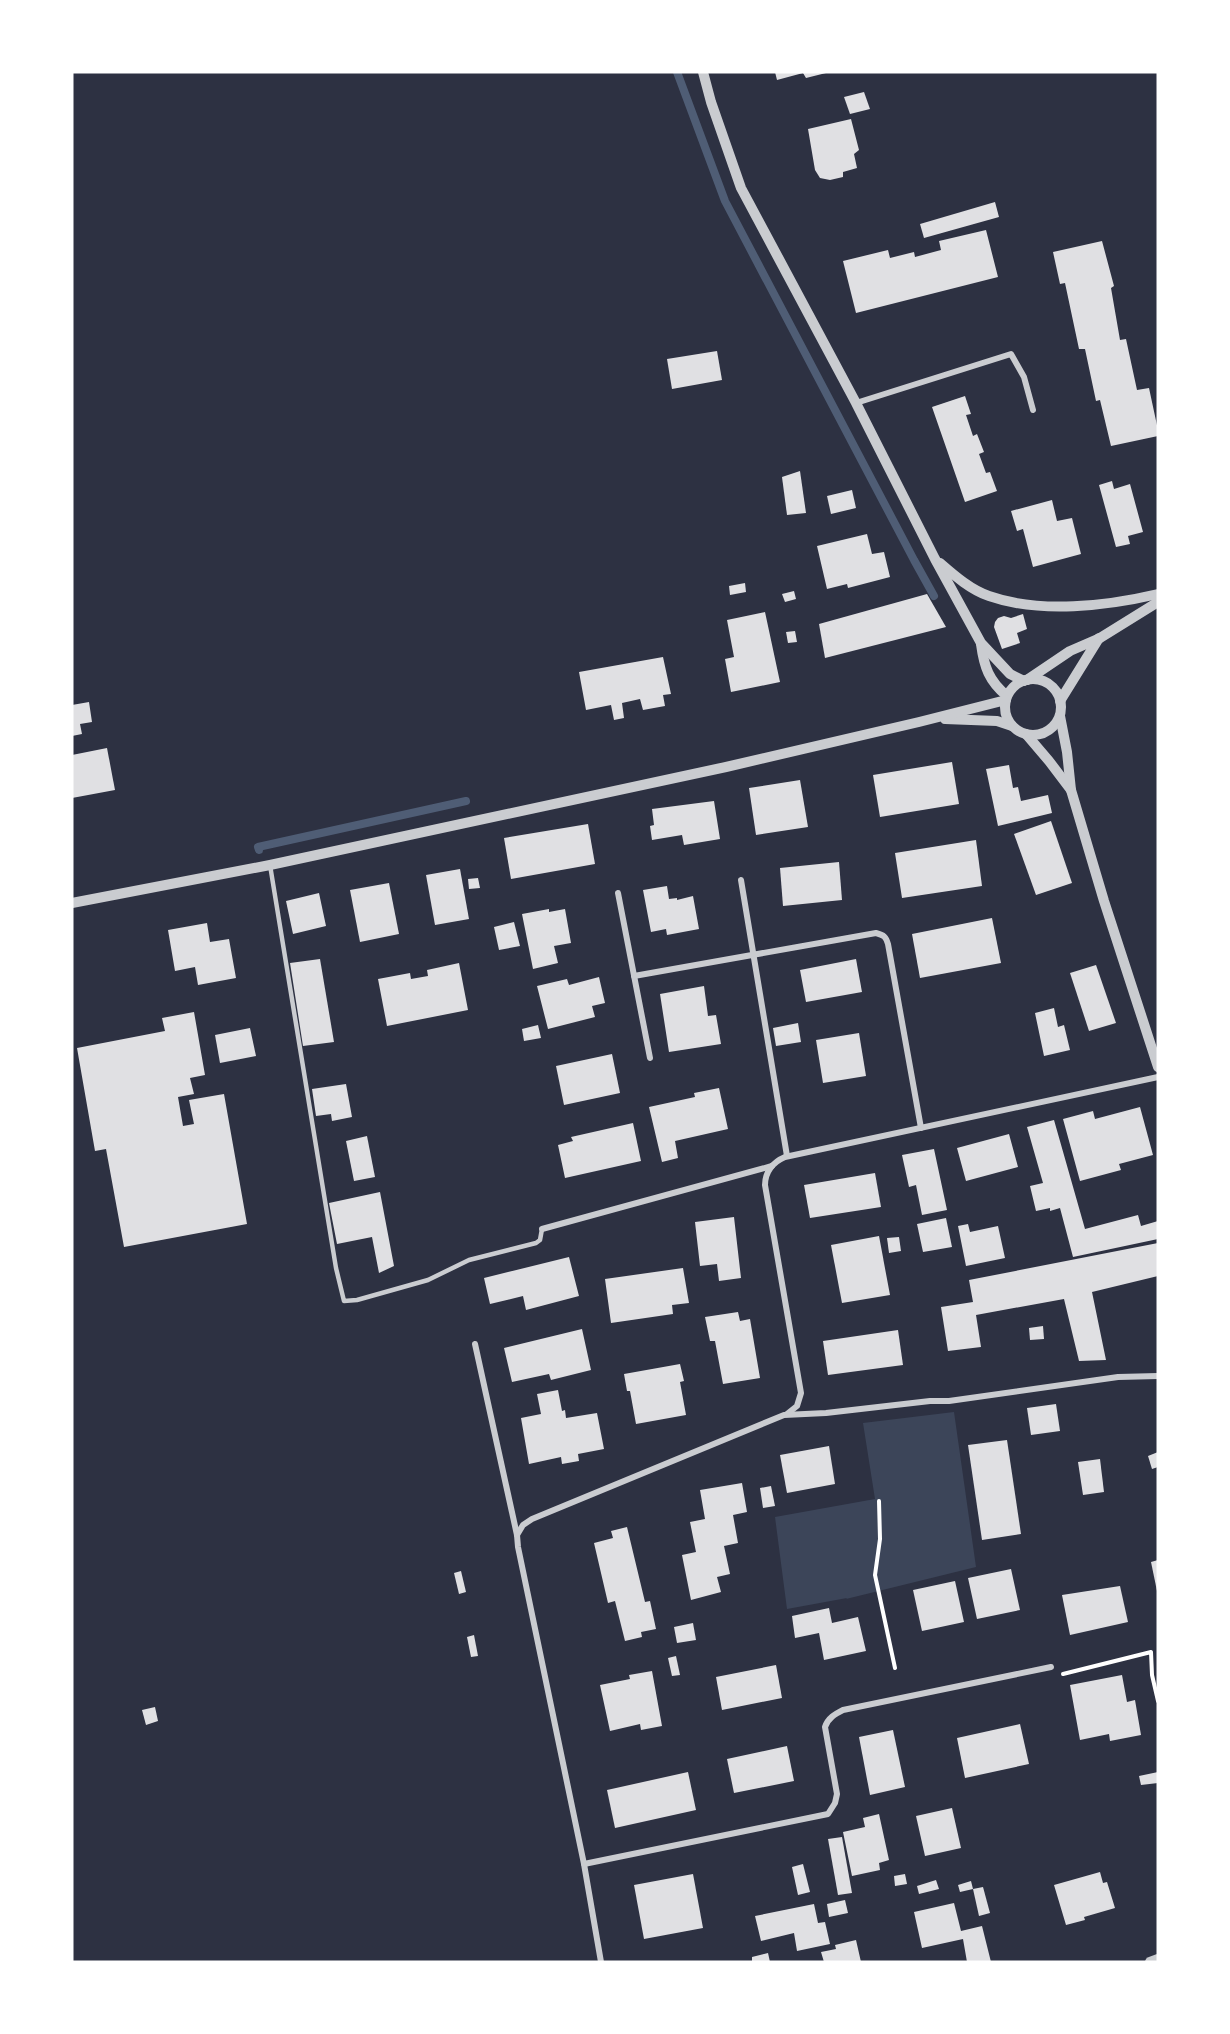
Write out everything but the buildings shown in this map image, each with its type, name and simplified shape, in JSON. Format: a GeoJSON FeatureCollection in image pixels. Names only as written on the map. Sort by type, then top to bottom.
{"type":"FeatureCollection","features":[{"type":"Feature","properties":{"kind":"street"},"geometry":{"type":"LineString","coordinates":[[703,72],[741,188],[981,644],[1010,674],[1025,680],[1041,681],[1048,684],[1058,694],[1071,790],[1158,1067]]}},
{"type":"Feature","properties":{"kind":"street"},"geometry":{"type":"LineString","coordinates":[[856,403],[1011,354],[1024,377],[1033,410]]}},
{"type":"Feature","properties":{"kind":"street"},"geometry":{"type":"LineString","coordinates":[[935,559],[973,589],[989,596],[1043,607],[1092,604],[1158,594]]}},
{"type":"Feature","properties":{"kind":"street"},"geometry":{"type":"LineString","coordinates":[[1012,726],[1005,709],[1007,698],[1013,688],[1070,651],[1100,638],[1158,602]]}},
{"type":"Feature","properties":{"kind":"street"},"geometry":{"type":"LineString","coordinates":[[1060,701],[1100,638]]}},
{"type":"Feature","properties":{"kind":"street"},"geometry":{"type":"LineString","coordinates":[[981,644],[983,658],[994,684],[1007,698]]}},
{"type":"Feature","properties":{"kind":"street"},"geometry":{"type":"LineString","coordinates":[[72,903],[270,865],[726,767],[936,718],[1007,698]]}},
{"type":"Feature","properties":{"kind":"street"},"geometry":{"type":"LineString","coordinates":[[1026,735],[1043,734],[1050,730],[1060,716]]}},
{"type":"Feature","properties":{"kind":"street"},"geometry":{"type":"LineString","coordinates":[[936,718],[997,721],[1012,726],[1026,735],[1071,790]]}},
{"type":"Feature","properties":{"kind":"street"},"geometry":{"type":"LineString","coordinates":[[741,880],[787,1156]]}},
{"type":"Feature","properties":{"kind":"street"},"geometry":{"type":"LineString","coordinates":[[618,893],[650,1058]]}},
{"type":"Feature","properties":{"kind":"street"},"geometry":{"type":"LineString","coordinates":[[634,976],[876,933],[887,938],[921,1128]]}},
{"type":"Feature","properties":{"kind":"street"},"geometry":{"type":"LineString","coordinates":[[517,1535],[523,1525],[532,1519],[784,1415],[797,1406],[801,1393],[765,1185],[765,1179],[772,1166],[780,1159],[1158,1077]]}},
{"type":"Feature","properties":{"kind":"street"},"geometry":{"type":"LineString","coordinates":[[542,1229],[772,1166]]}},
{"type":"Feature","properties":{"kind":"street"},"geometry":{"type":"LineString","coordinates":[[475,1344],[517,1535],[584,1864],[601,1962]]}},
{"type":"Feature","properties":{"kind":"street"},"geometry":{"type":"LineString","coordinates":[[784,1415],[949,1401],[1118,1377],[1158,1376]]}},
{"type":"Feature","properties":{"kind":"street"},"geometry":{"type":"LineString","coordinates":[[584,1864],[828,1814],[835,1803],[837,1794],[825,1727],[834,1715],[843,1710],[1051,1666]]}},
{"type":"Feature","properties":{"kind":"street"},"geometry":{"type":"LineString","coordinates":[[1150,1962],[1158,1959]]}},
{"type":"Feature","properties":{"kind":"lane"},"geometry":{"type":"LineString","coordinates":[[270,865],[336,1268],[344,1301],[357,1300],[428,1280],[469,1260],[536,1243],[540,1240],[542,1229]]}},
{"type":"Feature","properties":{"kind":"path"},"geometry":{"type":"LineString","coordinates":[[879,1501],[880,1539],[875,1575],[895,1668]]}},
{"type":"Feature","properties":{"kind":"path"},"geometry":{"type":"LineString","coordinates":[[1057,1675],[1151,1652],[1152,1675],[1158,1701]]}},
{"type":"Feature","properties":{"kind":"shaded area"},"geometry":{"type":"Polygon","coordinates":[[[954,1412],[976,1567],[846,1599],[787,1609],[775,1517],[875,1499],[863,1423],[954,1412]]]}},
{"type":"Feature","properties":{"kind":"waterway"},"geometry":{"type":"LineString","coordinates":[[677,72],[725,201],[934,596]]}},
{"type":"Feature","properties":{"kind":"waterway"},"geometry":{"type":"LineString","coordinates":[[259,850],[258,847],[466,801]]}}]}
